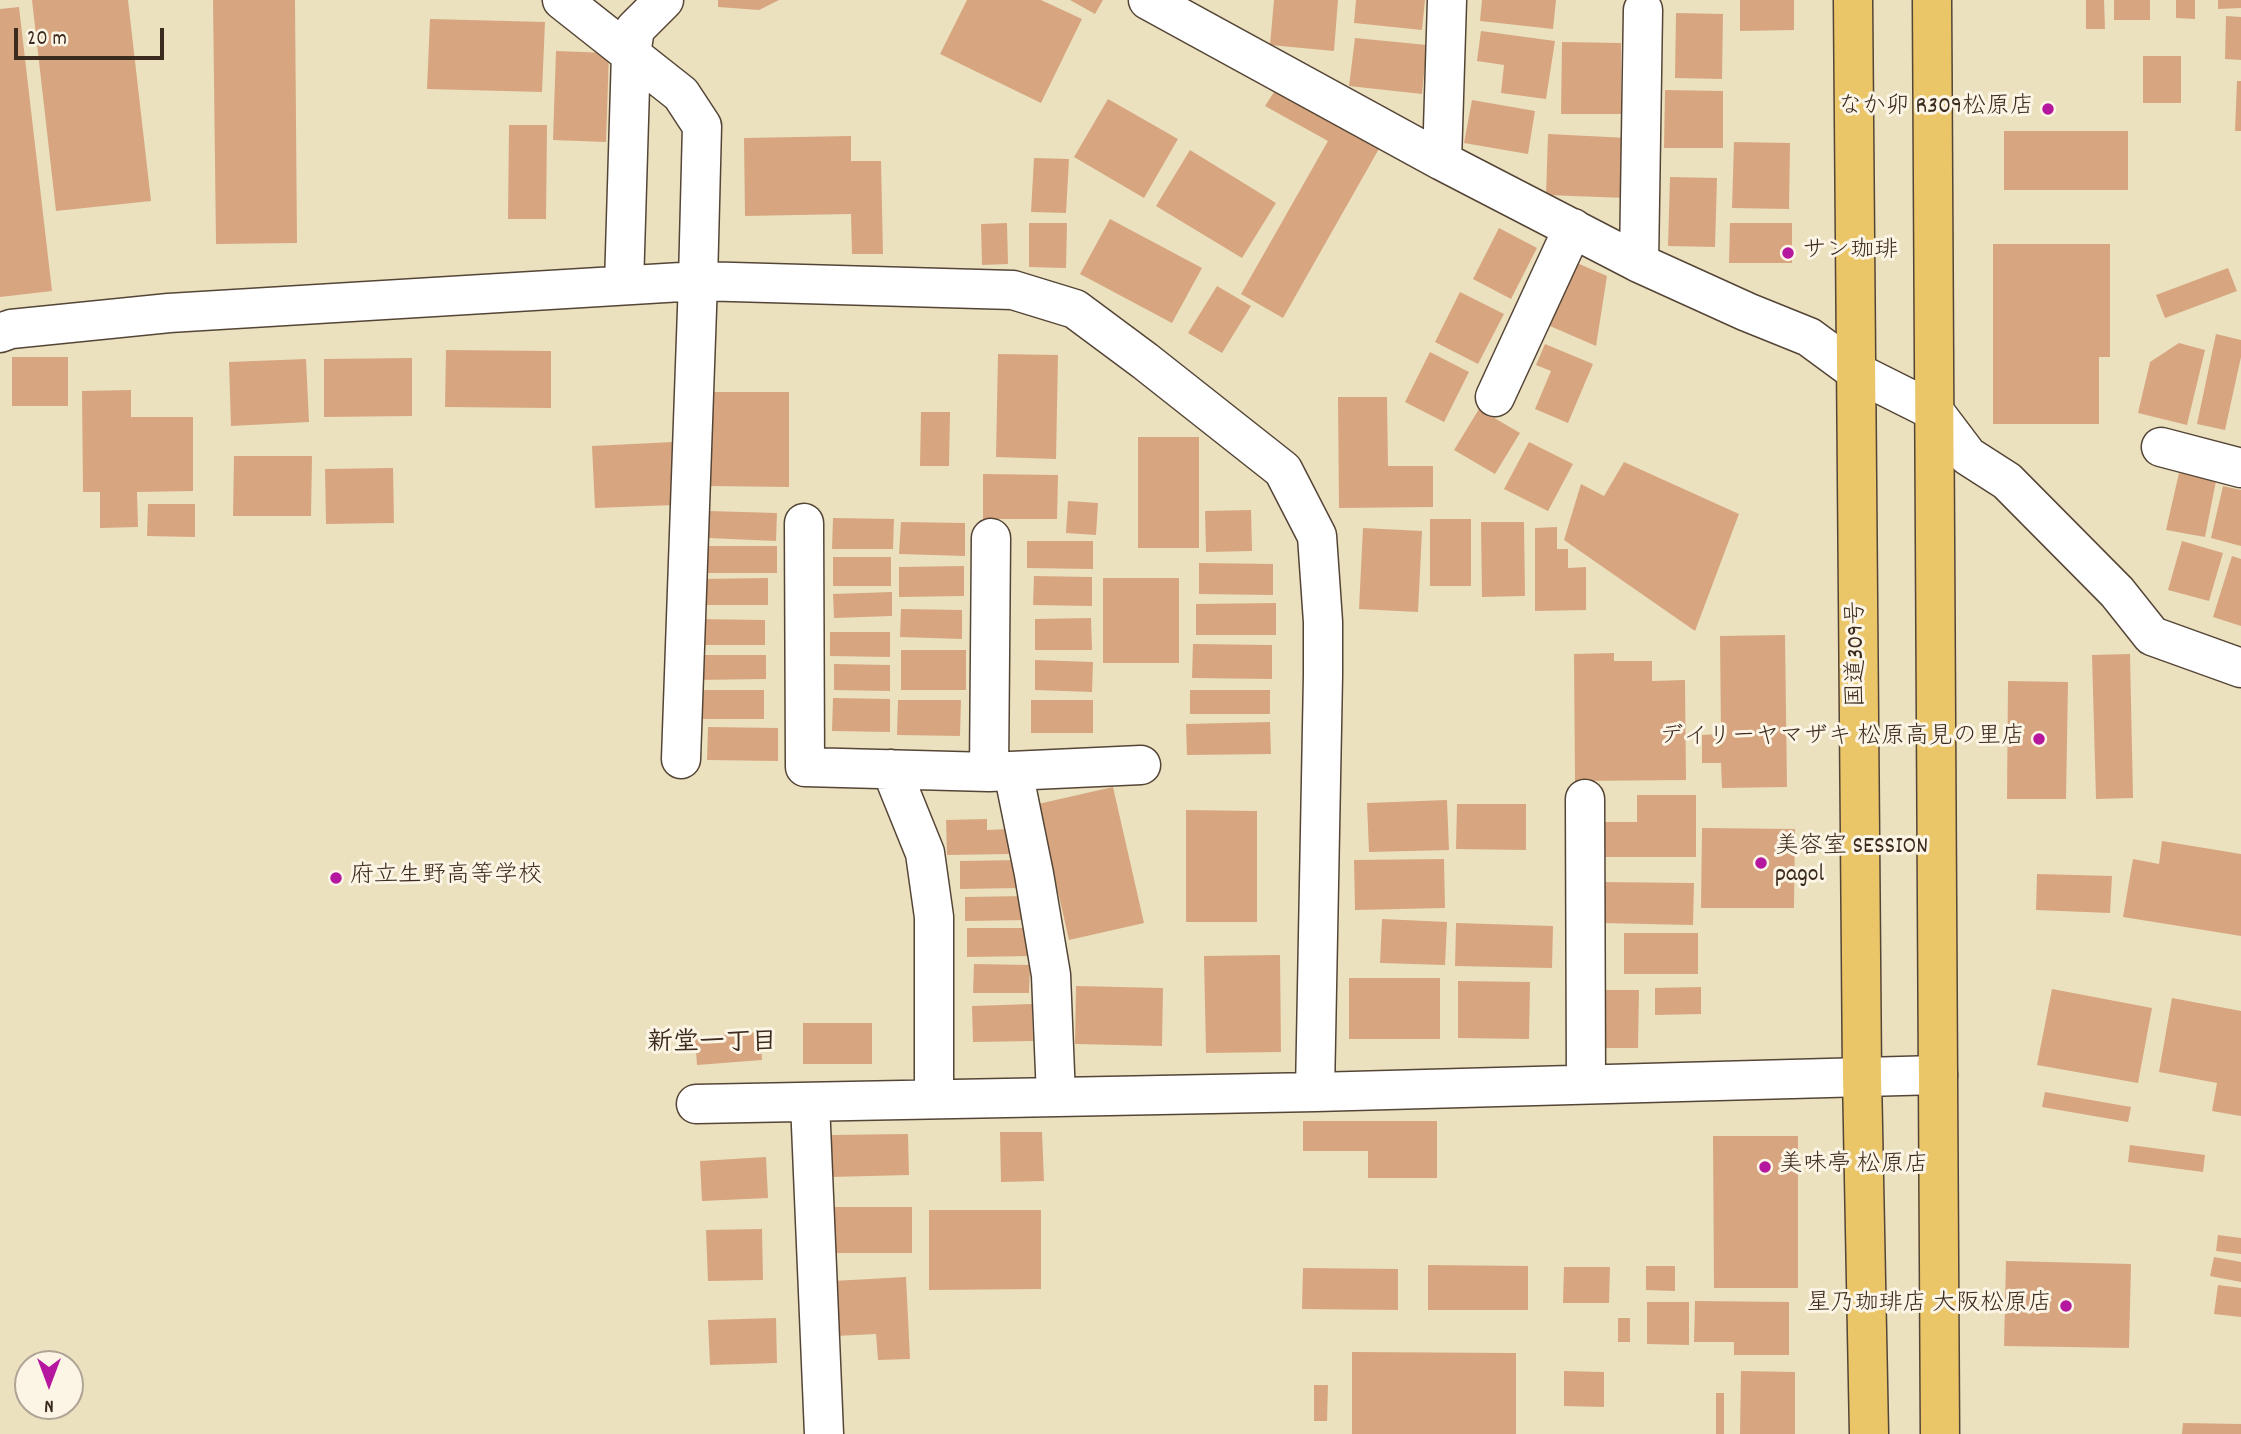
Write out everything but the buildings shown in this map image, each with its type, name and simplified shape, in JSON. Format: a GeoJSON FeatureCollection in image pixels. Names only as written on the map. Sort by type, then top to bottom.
{"type":"FeatureCollection","features":[{"type":"Feature","properties":{"kind":"highway","name":"国道309号"},"geometry":{"type":"LineString","coordinates":[[1853,0],[1862,1076],[1869,1434]]}},
{"type":"Feature","properties":{"kind":"highway"},"geometry":{"type":"LineString","coordinates":[[1932,0],[1940,1434]]}},
{"type":"Feature","properties":{"kind":"street"},"geometry":{"type":"LineString","coordinates":[[562,0],[681,94],[702,126],[681,759]]}},
{"type":"Feature","properties":{"kind":"street"},"geometry":{"type":"LineString","coordinates":[[624,285],[631,54],[635,29],[664,0]]}},
{"type":"Feature","properties":{"kind":"street"},"geometry":{"type":"LineString","coordinates":[[1148,0],[1442,161],[1639,262],[1747,312],[1810,337],[1858,373],[1934,411],[1969,456],[2007,481],[2116,592],[2152,636],[2241,668]]}},
{"type":"Feature","properties":{"kind":"street"},"geometry":{"type":"LineString","coordinates":[[1442,161],[1447,0]]}},
{"type":"Feature","properties":{"kind":"street"},"geometry":{"type":"LineString","coordinates":[[1639,262],[1643,10]]}},
{"type":"Feature","properties":{"kind":"street"},"geometry":{"type":"LineString","coordinates":[[1495,397],[1573,228]]}},
{"type":"Feature","properties":{"kind":"street"},"geometry":{"type":"LineString","coordinates":[[0,333],[11,329],[169,313],[698,281],[1013,290],[1075,309],[1283,470],[1317,536],[1323,622],[1315,1093]]}},
{"type":"Feature","properties":{"kind":"street"},"geometry":{"type":"LineString","coordinates":[[2161,447],[2241,468]]}},
{"type":"Feature","properties":{"kind":"street"},"geometry":{"type":"LineString","coordinates":[[804,523],[805,767],[1001,772],[1141,765]]}},
{"type":"Feature","properties":{"kind":"street"},"geometry":{"type":"LineString","coordinates":[[991,538],[1001,772],[1034,874],[1051,975],[1056,1097]]}},
{"type":"Feature","properties":{"kind":"street"},"geometry":{"type":"LineString","coordinates":[[891,769],[925,853],[934,917],[934,1099]]}},
{"type":"Feature","properties":{"kind":"street"},"geometry":{"type":"LineString","coordinates":[[1585,799],[1586,1084]]}},
{"type":"Feature","properties":{"kind":"street"},"geometry":{"type":"LineString","coordinates":[[696,1104],[1315,1093],[1937,1075]]}},
{"type":"Feature","properties":{"kind":"street"},"geometry":{"type":"LineString","coordinates":[[810,1102],[824,1434]]}},
{"type":"Feature","properties":{"kind":"place","name":"なか卯 R309松原店"},"geometry":{"type":"Point","coordinates":[2048,109]}},
{"type":"Feature","properties":{"kind":"place","name":"サン珈琲"},"geometry":{"type":"Point","coordinates":[1788,253]}},
{"type":"Feature","properties":{"kind":"place","name":"デイリーヤマザキ 松原高見の里店"},"geometry":{"type":"Point","coordinates":[2039,739]}},
{"type":"Feature","properties":{"kind":"place","name":"美容室 SESSION pagol"},"geometry":{"type":"Point","coordinates":[1761,863]}},
{"type":"Feature","properties":{"kind":"place","name":"府立生野高等学校"},"geometry":{"type":"Point","coordinates":[336,878]}},
{"type":"Feature","properties":{"kind":"place","name":"美味亭 松原店"},"geometry":{"type":"Point","coordinates":[1765,1167]}},
{"type":"Feature","properties":{"kind":"place","name":"星乃珈琲店 大阪松原店"},"geometry":{"type":"Point","coordinates":[2066,1306]}},
{"type":"Feature","properties":{"kind":"district","name":"新堂一丁目"},"geometry":{"type":"Point","coordinates":[712,1045]}}]}
